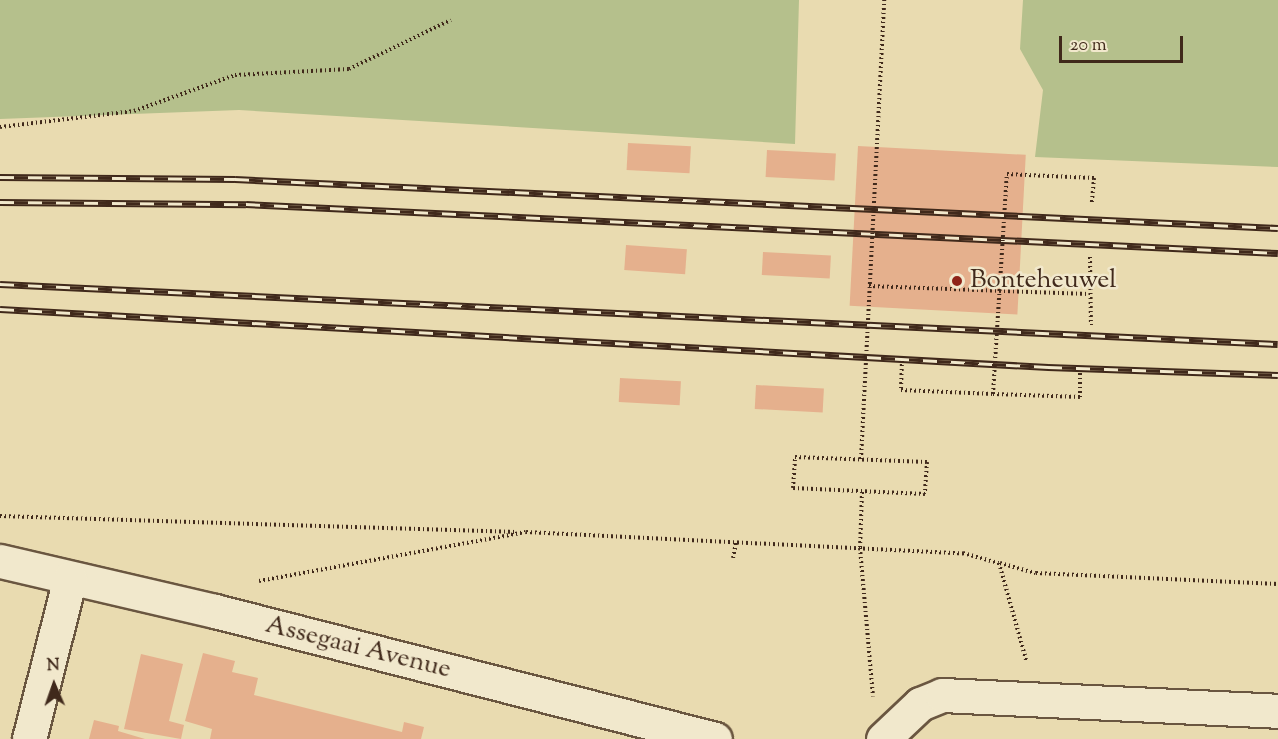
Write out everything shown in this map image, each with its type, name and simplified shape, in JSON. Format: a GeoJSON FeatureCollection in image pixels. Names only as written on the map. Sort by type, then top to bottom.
{"type":"FeatureCollection","features":[{"type":"Feature","properties":{"kind":"street","name":"Assegaai Avenue"},"geometry":{"type":"LineString","coordinates":[[0,561],[215,611],[715,739]]}},
{"type":"Feature","properties":{"kind":"street"},"geometry":{"type":"LineString","coordinates":[[29,739],[70,578]]}},
{"type":"Feature","properties":{"kind":"street"},"geometry":{"type":"LineString","coordinates":[[891,730],[920,704],[942,695],[1278,711]]}},
{"type":"Feature","properties":{"kind":"path"},"geometry":{"type":"LineString","coordinates":[[861,459],[884,0]]}},
{"type":"Feature","properties":{"kind":"path"},"geometry":{"type":"LineString","coordinates":[[0,127],[134,111],[234,75],[349,69],[451,20]]}},
{"type":"Feature","properties":{"kind":"path"},"geometry":{"type":"LineString","coordinates":[[993,394],[1007,174],[1094,178],[1092,203]]}},
{"type":"Feature","properties":{"kind":"path"},"geometry":{"type":"LineString","coordinates":[[1090,257],[1091,325]]}},
{"type":"Feature","properties":{"kind":"path"},"geometry":{"type":"LineString","coordinates":[[869,286],[1089,294]]}},
{"type":"Feature","properties":{"kind":"path"},"geometry":{"type":"LineString","coordinates":[[902,360],[901,390],[1080,397],[1080,368]]}},
{"type":"Feature","properties":{"kind":"path"},"geometry":{"type":"LineString","coordinates":[[795,457],[927,462],[925,494],[862,492],[793,488],[795,457]]}},
{"type":"Feature","properties":{"kind":"path"},"geometry":{"type":"LineString","coordinates":[[862,492],[860,548],[871,694],[891,730]]}},
{"type":"Feature","properties":{"kind":"path"},"geometry":{"type":"LineString","coordinates":[[0,516],[526,532],[963,553],[1036,573],[1278,584]]}},
{"type":"Feature","properties":{"kind":"path"},"geometry":{"type":"LineString","coordinates":[[253,582],[526,532]]}},
{"type":"Feature","properties":{"kind":"path"},"geometry":{"type":"LineString","coordinates":[[733,558],[736,542]]}},
{"type":"Feature","properties":{"kind":"path"},"geometry":{"type":"LineString","coordinates":[[999,563],[1037,700]]}},
{"type":"Feature","properties":{"kind":"green space"},"geometry":{"type":"Polygon","coordinates":[[[0,0],[799,0],[795,144],[239,110],[0,119],[0,0]]]}},
{"type":"Feature","properties":{"kind":"green space"},"geometry":{"type":"Polygon","coordinates":[[[1023,0],[1278,0],[1278,167],[1035,157],[1043,90],[1020,49],[1023,0]]]}},
{"type":"Feature","properties":{"kind":"building"},"geometry":{"type":"Polygon","coordinates":[[[628,143],[691,146],[690,173],[627,170],[628,143]]]}},
{"type":"Feature","properties":{"kind":"building"},"geometry":{"type":"Polygon","coordinates":[[[858,146],[1026,155],[1017,315],[850,306],[858,146]]]}},
{"type":"Feature","properties":{"kind":"building"},"geometry":{"type":"Polygon","coordinates":[[[767,150],[836,154],[834,181],[766,177],[767,150]]]}},
{"type":"Feature","properties":{"kind":"building"},"geometry":{"type":"Polygon","coordinates":[[[626,245],[687,249],[685,274],[624,270],[626,245]]]}},
{"type":"Feature","properties":{"kind":"building"},"geometry":{"type":"Polygon","coordinates":[[[763,252],[831,256],[830,279],[762,275],[763,252]]]}},
{"type":"Feature","properties":{"kind":"building"},"geometry":{"type":"Polygon","coordinates":[[[620,378],[681,381],[680,405],[619,402],[620,378]]]}},
{"type":"Feature","properties":{"kind":"building"},"geometry":{"type":"Polygon","coordinates":[[[756,385],[824,389],[823,413],[755,409],[756,385]]]}},
{"type":"Feature","properties":{"kind":"building"},"geometry":{"type":"Polygon","coordinates":[[[203,653],[235,661],[232,672],[258,678],[254,695],[402,732],[404,722],[424,727],[421,739],[210,739],[212,729],[185,721],[203,653]]]}},
{"type":"Feature","properties":{"kind":"building"},"geometry":{"type":"Polygon","coordinates":[[[141,654],[183,664],[169,721],[184,725],[181,739],[124,729],[141,654]]]}},
{"type":"Feature","properties":{"kind":"building"},"geometry":{"type":"Polygon","coordinates":[[[94,720],[119,726],[118,731],[145,739],[89,739],[94,720]]]}},
{"type":"Feature","properties":{"kind":"railway"},"geometry":{"type":"LineString","coordinates":[[0,177],[235,179],[1278,228]]}},
{"type":"Feature","properties":{"kind":"railway"},"geometry":{"type":"LineString","coordinates":[[0,202],[246,204],[1278,253]]}},
{"type":"Feature","properties":{"kind":"railway"},"geometry":{"type":"LineString","coordinates":[[0,284],[1278,344]]}},
{"type":"Feature","properties":{"kind":"railway"},"geometry":{"type":"LineString","coordinates":[[0,309],[1048,367],[1278,375]]}},
{"type":"Feature","properties":{"kind":"place","name":"Bonteheuwel"},"geometry":{"type":"Point","coordinates":[957,281]}}]}
